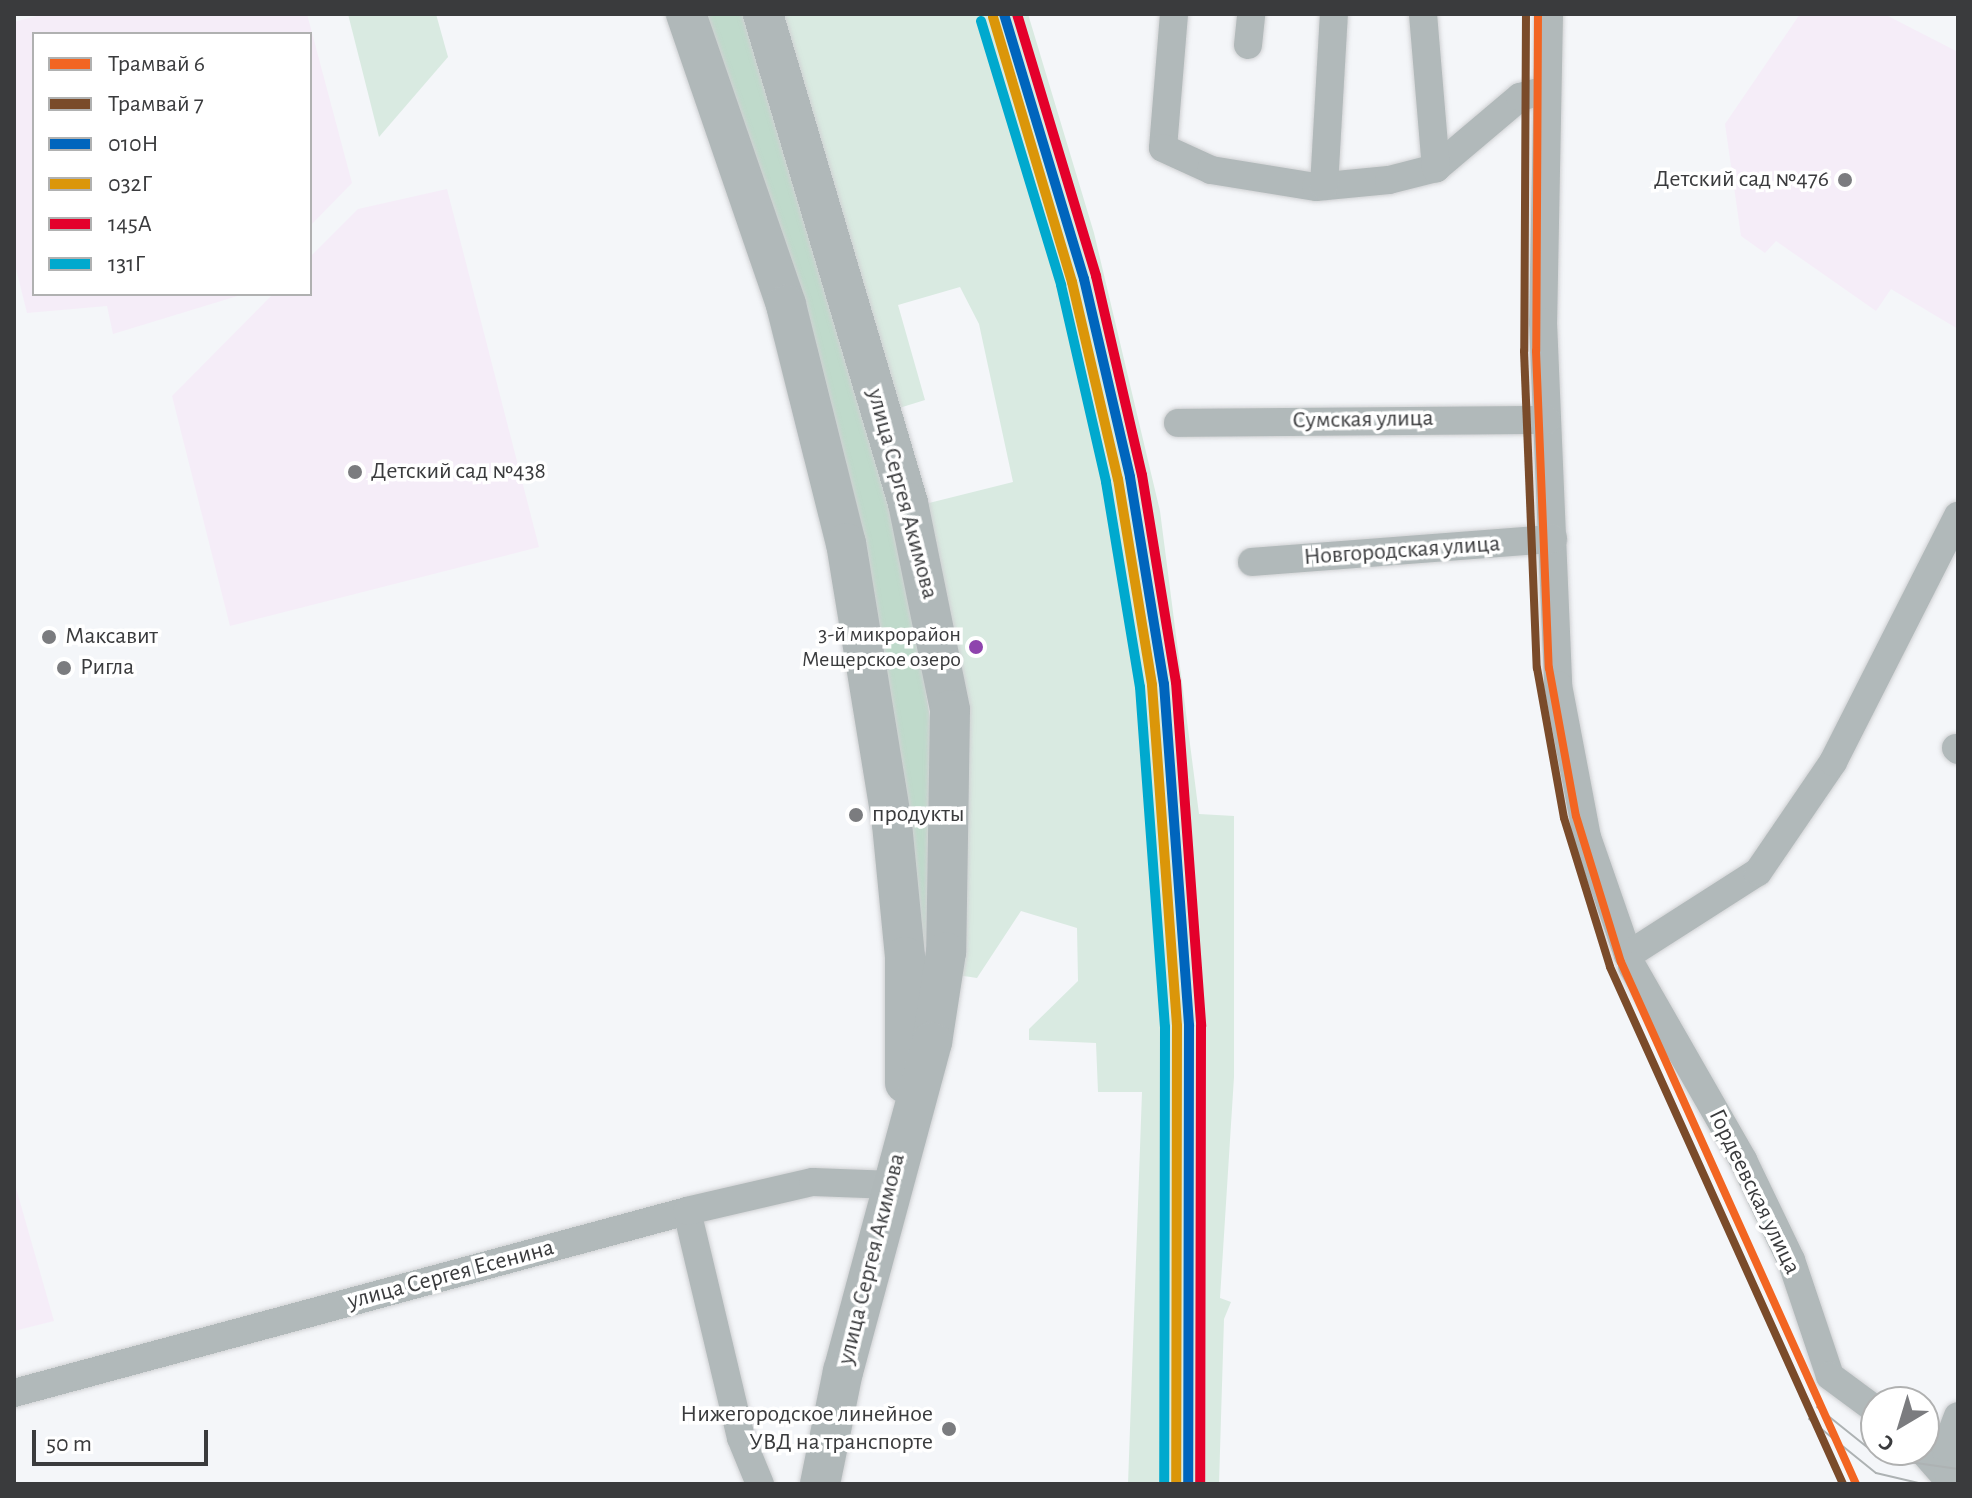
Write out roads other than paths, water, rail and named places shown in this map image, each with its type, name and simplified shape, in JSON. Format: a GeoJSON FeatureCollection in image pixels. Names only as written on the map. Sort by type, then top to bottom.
{"type":"FeatureCollection","features":[{"type":"Feature","properties":{"kind":"main road","name":"улица Сергея Акимова"},"geometry":{"type":"LineString","coordinates":[[686,14],[786,305],[846,543],[880,719],[905,957],[905,1127]]}},
{"type":"Feature","properties":{"kind":"main road","name":"улица Сергея Акимова"},"geometry":{"type":"LineString","coordinates":[[763,14],[908,503],[944,654],[951,805],[944,961],[932,1042],[905,1127],[820,1484]]}},
{"type":"Feature","properties":{"kind":"main road"},"geometry":{"type":"LineString","coordinates":[[905,957],[932,971],[944,961]]}},
{"type":"Feature","properties":{"kind":"street"},"geometry":{"type":"LineString","coordinates":[[1174,14],[1163,148],[1211,170],[1324,186],[1436,168],[1520,97],[1547,90]]}},
{"type":"Feature","properties":{"kind":"street"},"geometry":{"type":"LineString","coordinates":[[1248,45],[1251,14]]}},
{"type":"Feature","properties":{"kind":"street"},"geometry":{"type":"LineString","coordinates":[[1324,186],[1334,14]]}},
{"type":"Feature","properties":{"kind":"street"},"geometry":{"type":"LineString","coordinates":[[1423,14],[1436,168]]}},
{"type":"Feature","properties":{"kind":"street","name":"Гордеевская улица"},"geometry":{"type":"LineString","coordinates":[[1549,14],[1547,420],[1558,685],[1587,837],[1630,961],[1743,1160],[1791,1260],[1830,1376],[1860,1398]]}},
{"type":"Feature","properties":{"kind":"street","name":"Сумская улица"},"geometry":{"type":"LineString","coordinates":[[1178,423],[1547,420]]}},
{"type":"Feature","properties":{"kind":"street"},"geometry":{"type":"LineString","coordinates":[[1630,961],[1758,872],[1833,762],[1958,516]]}},
{"type":"Feature","properties":{"kind":"street","name":"Новгородская улица"},"geometry":{"type":"LineString","coordinates":[[1252,562],[1553,539]]}},
{"type":"Feature","properties":{"kind":"street","name":"улица Сергея Есенина"},"geometry":{"type":"LineString","coordinates":[[14,1393],[687,1211],[813,1182],[893,1185]]}},
{"type":"Feature","properties":{"kind":"street"},"geometry":{"type":"LineString","coordinates":[[687,1211],[741,1438],[760,1484]]}},
{"type":"Feature","properties":{"kind":"street"},"geometry":{"type":"LineString","coordinates":[[1950,1483],[1946,1447],[1958,1416]]}},
{"type":"Feature","properties":{"kind":"street"},"geometry":{"type":"LineString","coordinates":[[1936,1466],[1950,1483]]}},
{"type":"Feature","properties":{"kind":"tram line","name":"7"},"geometry":{"type":"LineString","coordinates":[[1526,14],[1524,351],[1537,668],[1564,818],[1610,967],[1843,1484]]}},
{"type":"Feature","properties":{"kind":"tram line","name":"6"},"geometry":{"type":"LineString","coordinates":[[1538,14],[1536,351],[1549,668],[1576,816],[1621,962],[1856,1484]]}},
{"type":"Feature","properties":{"kind":"tram line"},"geometry":{"type":"LineString","coordinates":[[1817,1407],[1881,1458],[1958,1469]]}},
{"type":"Feature","properties":{"kind":"tram line"},"geometry":{"type":"LineString","coordinates":[[1809,1419],[1876,1473],[1923,1484]]}},
{"type":"Feature","properties":{"kind":"place","name":"Детский сад №476"},"geometry":{"type":"Point","coordinates":[1845,180]}},
{"type":"Feature","properties":{"kind":"place","name":"Детский сад №438"},"geometry":{"type":"Point","coordinates":[355,472]}},
{"type":"Feature","properties":{"kind":"place","name":"Максавит"},"geometry":{"type":"Point","coordinates":[49,637]}},
{"type":"Feature","properties":{"kind":"place","name":"3-й микрорайон Мещерское озеро"},"geometry":{"type":"Point","coordinates":[976,647]}},
{"type":"Feature","properties":{"kind":"place","name":"Ригла"},"geometry":{"type":"Point","coordinates":[64,668]}},
{"type":"Feature","properties":{"kind":"place","name":"продукты"},"geometry":{"type":"Point","coordinates":[856,815]}},
{"type":"Feature","properties":{"kind":"place","name":"Нижегородское линейное УВД на транспорте"},"geometry":{"type":"Point","coordinates":[949,1429]}}]}
